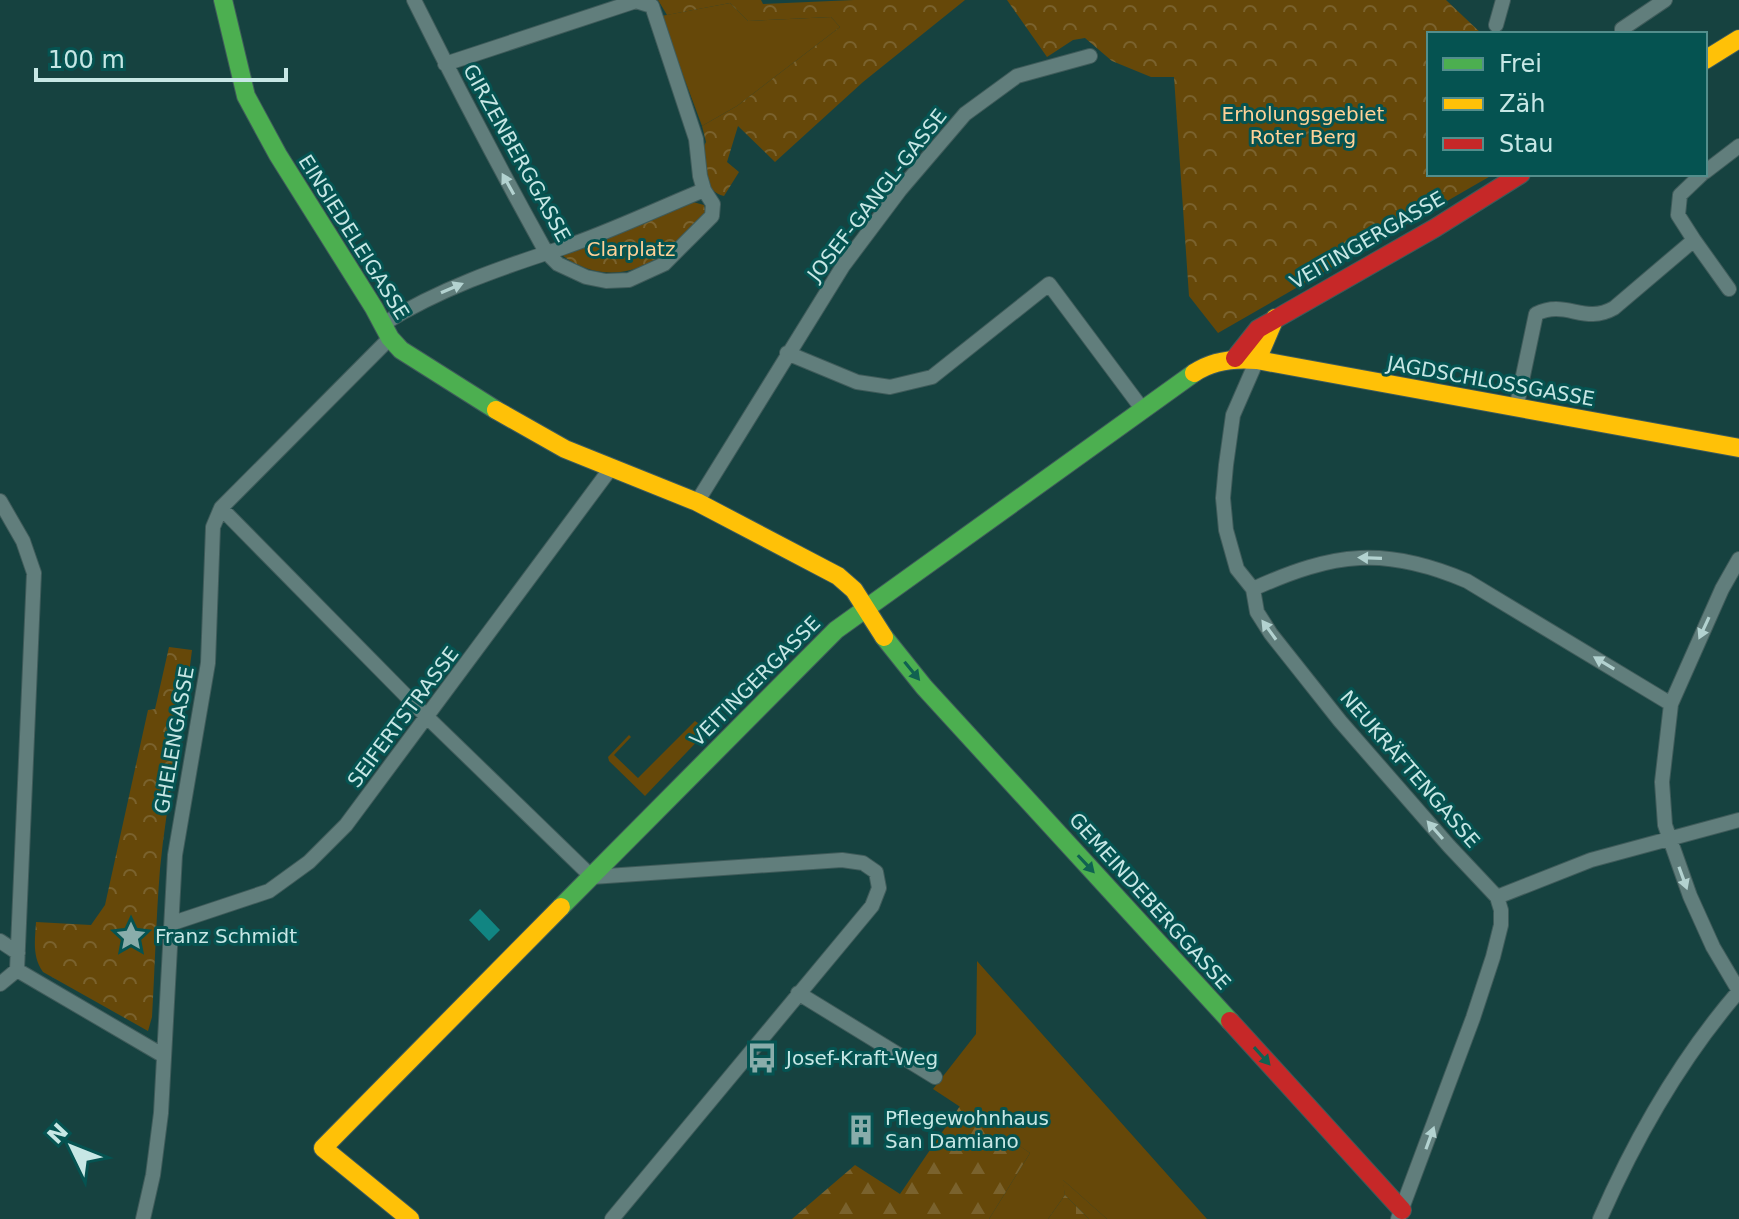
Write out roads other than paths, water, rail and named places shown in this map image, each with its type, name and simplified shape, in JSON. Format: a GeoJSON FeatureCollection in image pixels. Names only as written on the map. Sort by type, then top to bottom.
{"type":"FeatureCollection","features":[{"type":"Feature","properties":{"kind":"street","name":"EINSIEDELEIGASSE"},"geometry":{"type":"LineString","coordinates":[[223,0],[246,96],[278,155],[386,331],[401,350],[520,425],[565,449],[697,502],[838,576],[854,590],[867,608]]}},
{"type":"Feature","properties":{"kind":"street","name":"GIRZENBERGGASSE"},"geometry":{"type":"LineString","coordinates":[[414,0],[445,64],[546,252],[558,264],[586,277],[606,281],[629,280],[649,273],[676,254],[712,216],[713,204],[704,190],[696,139],[652,6],[636,1],[445,64]]}},
{"type":"Feature","properties":{"kind":"street"},"geometry":{"type":"LineString","coordinates":[[1496,25],[1503,0]]}},
{"type":"Feature","properties":{"kind":"street"},"geometry":{"type":"LineString","coordinates":[[1622,32],[1622,29],[1665,0]]}},
{"type":"Feature","properties":{"kind":"street"},"geometry":{"type":"LineString","coordinates":[[1707,59],[1739,39]]}},
{"type":"Feature","properties":{"kind":"street","name":"JOSEF-GANGL-GASSE"},"geometry":{"type":"LineString","coordinates":[[697,502],[843,266],[900,190],[965,114],[1017,76],[1090,56]]}},
{"type":"Feature","properties":{"kind":"street"},"geometry":{"type":"LineString","coordinates":[[1707,171],[1739,146]]}},
{"type":"Feature","properties":{"kind":"street","name":"VEITINGERGASSE"},"geometry":{"type":"LineString","coordinates":[[410,1219],[323,1148],[836,630],[1202,368],[1235,358],[1258,329],[1435,228],[1518,176]]}},
{"type":"Feature","properties":{"kind":"street"},"geometry":{"type":"LineString","coordinates":[[1701,176],[1680,195],[1678,215],[1729,289]]}},
{"type":"Feature","properties":{"kind":"street"},"geometry":{"type":"LineString","coordinates":[[612,1219],[872,906],[879,888],[876,872],[863,863],[842,860],[592,877],[427,717],[221,508],[386,331],[436,295],[704,190]]}},
{"type":"Feature","properties":{"kind":"street"},"geometry":{"type":"LineString","coordinates":[[1516,409],[1536,314],[1549,308],[1600,316],[1614,308],[1694,240]]}},
{"type":"Feature","properties":{"kind":"street"},"geometry":{"type":"LineString","coordinates":[[787,353],[857,382],[890,387],[932,377],[1049,284],[1143,410]]}},
{"type":"Feature","properties":{"kind":"street"},"geometry":{"type":"LineString","coordinates":[[1257,360],[1275,318]]}},
{"type":"Feature","properties":{"kind":"street","name":"JAGDSCHLOSSGASSE"},"geometry":{"type":"LineString","coordinates":[[1235,358],[1739,448]]}},
{"type":"Feature","properties":{"kind":"street","name":"NEUKRÄFTENGASSE"},"geometry":{"type":"LineString","coordinates":[[1257,360],[1233,415],[1223,498],[1233,559],[1253,589],[1262,621],[1291,659],[1340,721],[1497,897]]}},
{"type":"Feature","properties":{"kind":"street","name":"SEIFERTSTRASSE"},"geometry":{"type":"LineString","coordinates":[[173,923],[269,891],[309,862],[346,825],[611,468]]}},
{"type":"Feature","properties":{"kind":"street"},"geometry":{"type":"LineString","coordinates":[[0,501],[23,541],[34,573],[17,970],[0,984]]}},
{"type":"Feature","properties":{"kind":"street","name":"GHELENGASSE"},"geometry":{"type":"LineString","coordinates":[[143,1219],[159,1141],[175,855],[208,663],[213,527],[221,508]]}},
{"type":"Feature","properties":{"kind":"street"},"geometry":{"type":"LineString","coordinates":[[1253,589],[1296,570],[1338,559],[1400,559],[1433,566],[1467,581],[1671,704]]}},
{"type":"Feature","properties":{"kind":"street"},"geometry":{"type":"LineString","coordinates":[[1600,1219],[1681,1071],[1721,1011],[1739,991],[1695,909],[1665,825],[1662,782],[1671,704],[1722,589],[1739,559]]}},
{"type":"Feature","properties":{"kind":"street","name":"GEMEINDEBERGGASSE"},"geometry":{"type":"LineString","coordinates":[[867,608],[878,629],[924,687],[1400,1215]]}},
{"type":"Feature","properties":{"kind":"street"},"geometry":{"type":"LineString","coordinates":[[1400,1215],[1452,1079],[1493,957],[1501,925],[1497,897],[1591,860],[1739,820]]}},
{"type":"Feature","properties":{"kind":"street"},"geometry":{"type":"LineString","coordinates":[[0,941],[18,953]]}},
{"type":"Feature","properties":{"kind":"street"},"geometry":{"type":"LineString","coordinates":[[17,970],[164,1056]]}},
{"type":"Feature","properties":{"kind":"street"},"geometry":{"type":"LineString","coordinates":[[798,993],[935,1077]]}},
{"type":"Feature","properties":{"kind":"water"},"geometry":{"type":"Polygon","coordinates":[[[480,909],[500,930],[489,941],[469,920],[480,909]]]}},
{"type":"Feature","properties":{"kind":"place","name":"Franz Schmidt"},"geometry":{"type":"Point","coordinates":[131,936]}},
{"type":"Feature","properties":{"kind":"place","name":"Josef-Kraft-Weg"},"geometry":{"type":"Point","coordinates":[762,1058]}},
{"type":"Feature","properties":{"kind":"place","name":"Pflegewohnhaus San Damiano"},"geometry":{"type":"Point","coordinates":[861,1130]}},
{"type":"Feature","properties":{"kind":"park label","name":"Erholungsgebiet Roter Berg"},"geometry":{"type":"Point","coordinates":[1303,126]}},
{"type":"Feature","properties":{"kind":"park label","name":"Clarplatz"},"geometry":{"type":"Point","coordinates":[631,249]}}]}
